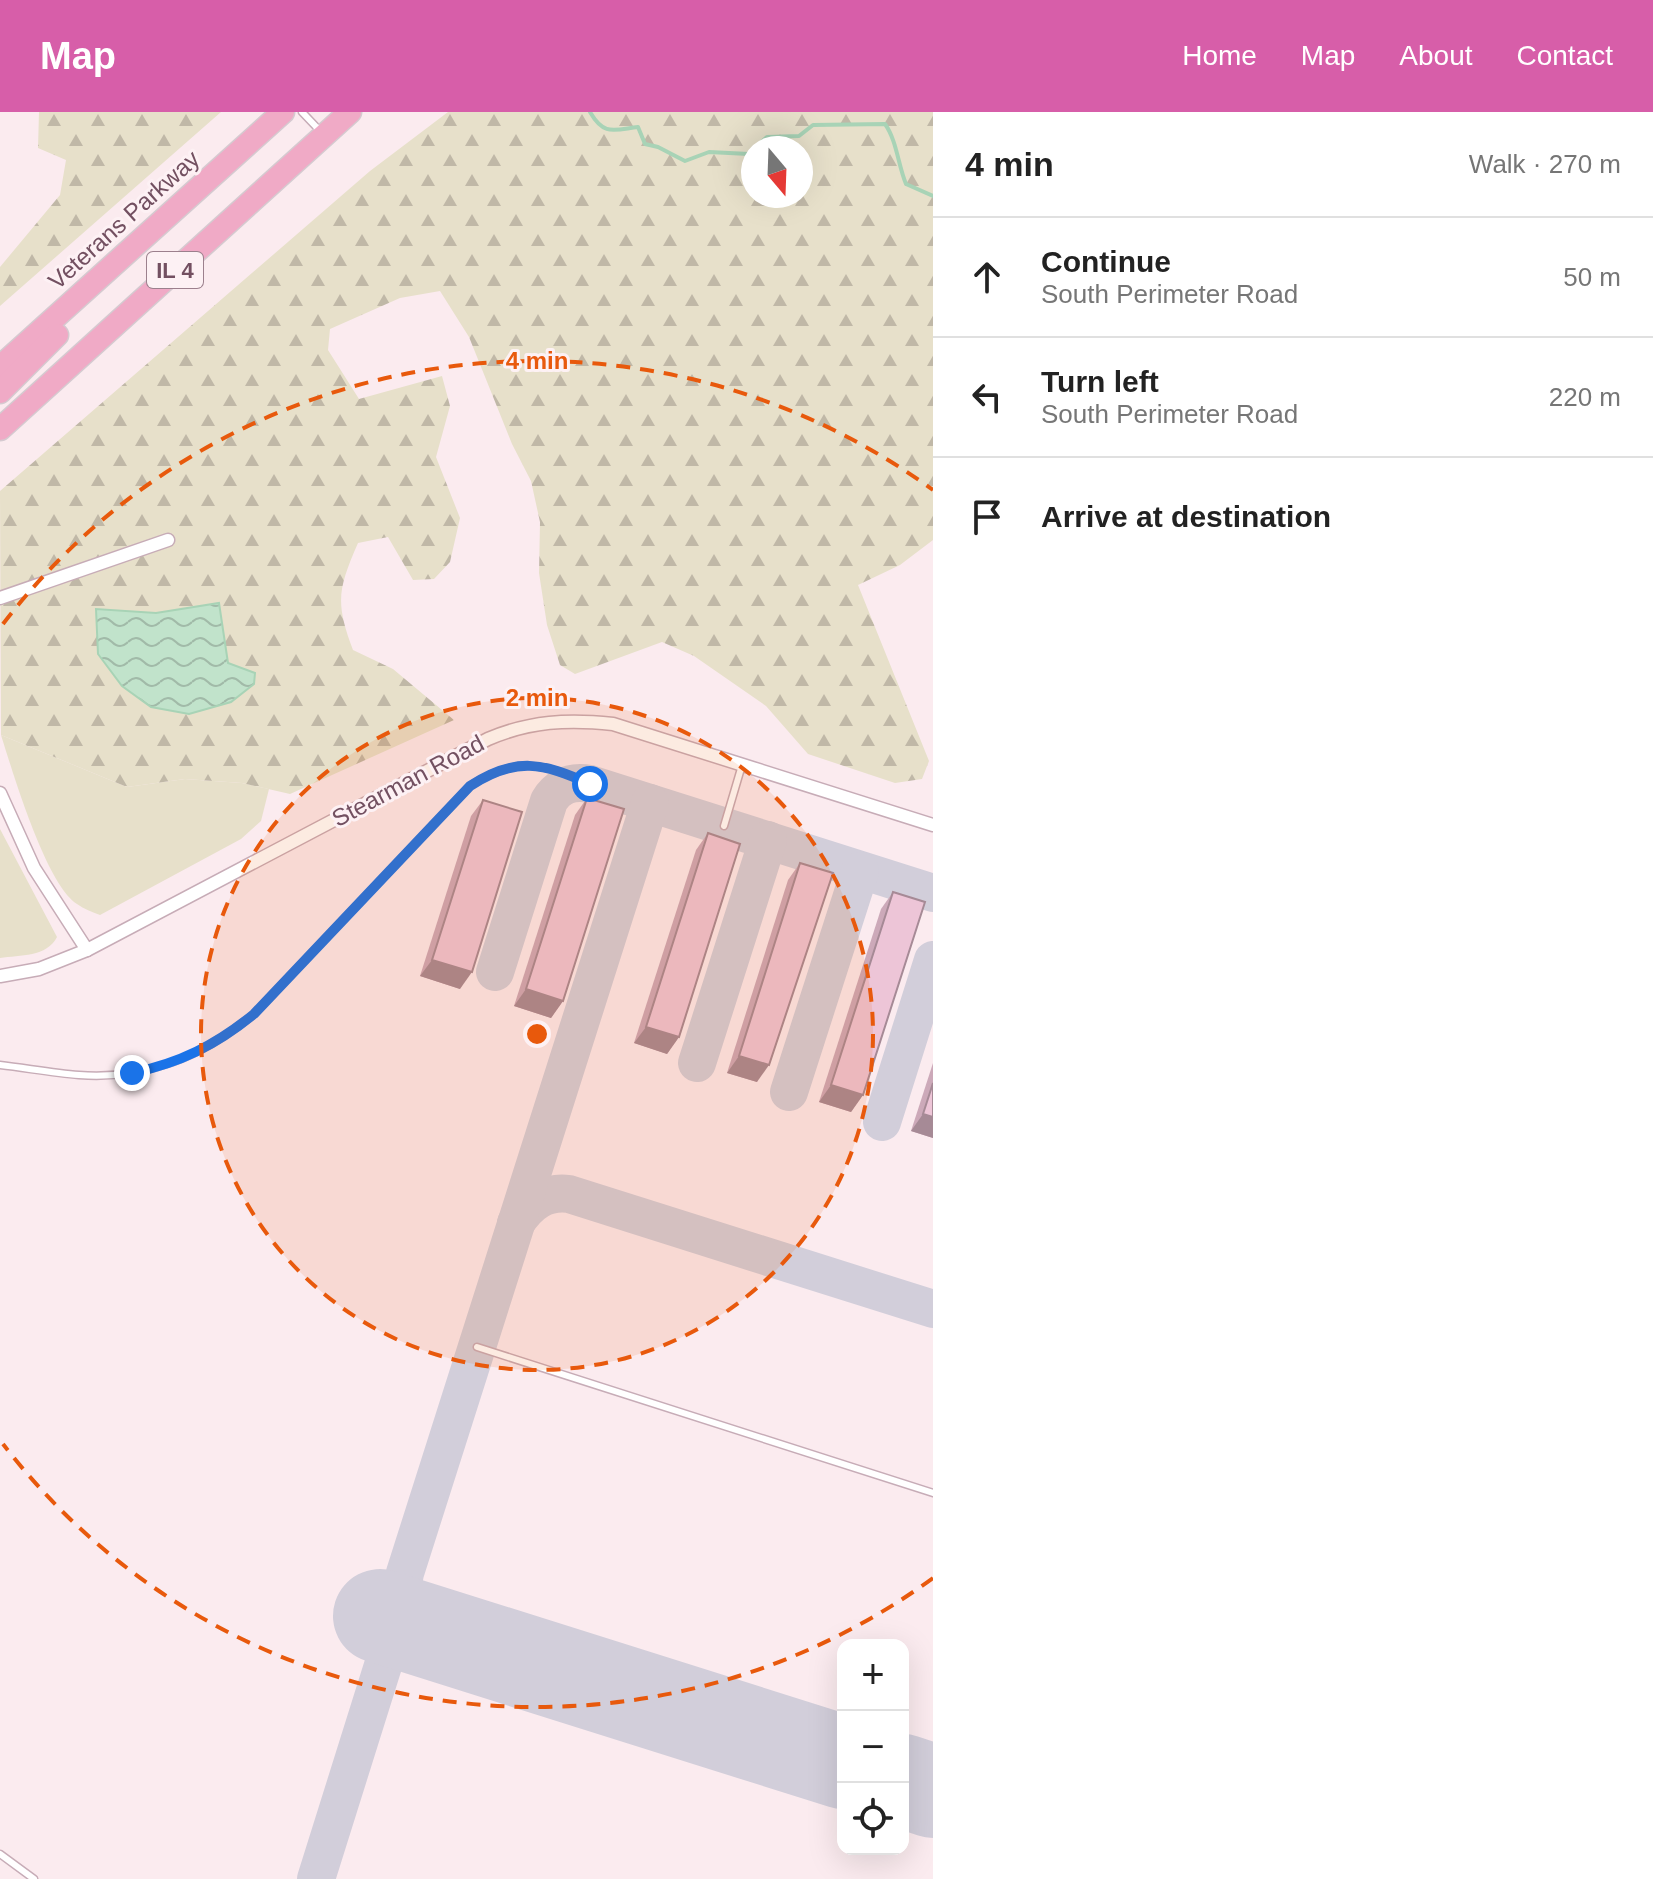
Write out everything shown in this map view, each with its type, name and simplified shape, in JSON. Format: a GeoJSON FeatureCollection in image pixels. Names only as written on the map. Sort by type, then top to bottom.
{"type":"FeatureCollection","features":[{"type":"Feature","properties":{"kind":"highway","name":"Veterans Parkway"},"geometry":{"type":"LineString","coordinates":[[0,367],[283,112]]}},
{"type":"Feature","properties":{"kind":"highway","name":"IL 4"},"geometry":{"type":"LineString","coordinates":[[0,429],[350,112]]}},
{"type":"Feature","properties":{"kind":"highway"},"geometry":{"type":"LineString","coordinates":[[0,392],[138,257],[147,234]]}},
{"type":"Feature","properties":{"kind":"street"},"geometry":{"type":"LineString","coordinates":[[0,598],[168,540]]}},
{"type":"Feature","properties":{"kind":"street","name":"Stearman Road"},"geometry":{"type":"LineString","coordinates":[[0,976],[39,969],[87,950],[511,729],[560,720],[613,724],[933,825]]}},
{"type":"Feature","properties":{"kind":"street"},"geometry":{"type":"LineString","coordinates":[[0,793],[34,868],[87,950]]}},
{"type":"Feature","properties":{"kind":"lane"},"geometry":{"type":"LineString","coordinates":[[302,112],[324,135]]}},
{"type":"Feature","properties":{"kind":"lane"},"geometry":{"type":"LineString","coordinates":[[724,826],[742,765]]}},
{"type":"Feature","properties":{"kind":"lane"},"geometry":{"type":"LineString","coordinates":[[0,1065],[106,1076],[156,1068],[203,1051],[254,1014],[470,786],[497,771],[539,766],[555,768],[590,784]]}},
{"type":"Feature","properties":{"kind":"lane"},"geometry":{"type":"LineString","coordinates":[[477,1347],[933,1493]]}},
{"type":"Feature","properties":{"kind":"lane"},"geometry":{"type":"LineString","coordinates":[[0,1854],[34,1879]]}},
{"type":"Feature","properties":{"kind":"green space"},"geometry":{"type":"Polygon","coordinates":[[[39,112],[221,112],[0,306],[0,267],[60,195],[66,160],[38,148],[39,112]]]}},
{"type":"Feature","properties":{"kind":"green space"},"geometry":{"type":"Polygon","coordinates":[[[448,112],[933,112],[933,540],[900,565],[858,585],[929,761],[922,779],[895,783],[808,754],[766,706],[694,656],[662,642],[575,674],[560,665],[547,625],[539,573],[540,522],[531,481],[512,444],[469,337],[440,291],[400,298],[330,329],[328,350],[359,399],[442,376],[450,406],[436,457],[460,518],[450,562],[434,579],[413,580],[388,537],[358,543],[346,572],[341,607],[353,650],[393,669],[454,720],[290,794],[242,783],[185,779],[127,787],[1,735],[0,491],[370,171],[448,112]]]}},
{"type":"Feature","properties":{"kind":"green space"},"geometry":{"type":"Polygon","coordinates":[[[1,735],[127,787],[185,779],[242,783],[269,789],[261,821],[241,839],[100,915],[77,904],[65,893],[54,874],[32,826],[1,735]]]}},
{"type":"Feature","properties":{"kind":"green space"},"geometry":{"type":"Polygon","coordinates":[[[0,829],[57,937],[40,952],[0,958],[0,829]]]}},
{"type":"Feature","properties":{"kind":"water"},"geometry":{"type":"Polygon","coordinates":[[[219,603],[228,663],[255,673],[254,684],[231,702],[189,714],[151,707],[122,686],[98,654],[96,609],[156,613],[219,603]]]}},
{"type":"Feature","properties":{"kind":"building"},"geometry":{"type":"Polygon","coordinates":[[[587,798],[624,809],[563,1001],[526,989],[587,798]]]}},
{"type":"Feature","properties":{"kind":"building"},"geometry":{"type":"Polygon","coordinates":[[[483,800],[522,812],[472,972],[432,960],[483,800]]]}},
{"type":"Feature","properties":{"kind":"building"},"geometry":{"type":"Polygon","coordinates":[[[708,833],[740,844],[679,1037],[646,1027],[708,833]]]}},
{"type":"Feature","properties":{"kind":"building"},"geometry":{"type":"Polygon","coordinates":[[[800,863],[833,873],[769,1065],[739,1056],[800,863]]]}},
{"type":"Feature","properties":{"kind":"building"},"geometry":{"type":"Polygon","coordinates":[[[893,892],[925,902],[863,1095],[831,1085],[893,892]]]}},
{"type":"Feature","properties":{"kind":"building"},"geometry":{"type":"Polygon","coordinates":[[[933,1083],[933,1117],[923,1114],[933,1083]]]}},
{"type":"Feature","properties":{"kind":"waterway"},"geometry":{"type":"LineString","coordinates":[[590,112],[600,125],[610,130],[638,127],[645,144],[685,161],[709,152],[741,154]]}},
{"type":"Feature","properties":{"kind":"waterway"},"geometry":{"type":"LineString","coordinates":[[799,136],[813,125],[885,124],[906,184],[933,196]]}},
{"type":"Feature","properties":{"kind":"taxiway"},"geometry":{"type":"LineString","coordinates":[[495,972],[549,801],[557,791],[577,783],[590,784],[933,893]]}},
{"type":"Feature","properties":{"kind":"taxiway"},"geometry":{"type":"LineString","coordinates":[[316,1879],[397,1621],[405,1573],[650,803]]}},
{"type":"Feature","properties":{"kind":"taxiway"},"geometry":{"type":"LineString","coordinates":[[697,1063],[768,840]]}},
{"type":"Feature","properties":{"kind":"taxiway"},"geometry":{"type":"LineString","coordinates":[[789,1092],[860,871]]}},
{"type":"Feature","properties":{"kind":"taxiway"},"geometry":{"type":"LineString","coordinates":[[882,1122],[933,960]]}},
{"type":"Feature","properties":{"kind":"taxiway"},"geometry":{"type":"LineString","coordinates":[[516,1223],[538,1200],[552,1194],[569,1194],[933,1309]]}},
{"type":"Feature","properties":{"kind":"runway"},"geometry":{"type":"LineString","coordinates":[[380,1616],[837,1760]]}},
{"type":"Feature","properties":{"kind":"runway"},"geometry":{"type":"LineString","coordinates":[[909,1783],[933,1791]]}},
{"type":"Feature","properties":{"kind":"route"},"geometry":{"type":"LineString","coordinates":[[132,1073],[179,1061],[203,1051],[254,1014],[470,786],[482,778],[510,768],[539,766],[555,768],[590,784]]}}]}
